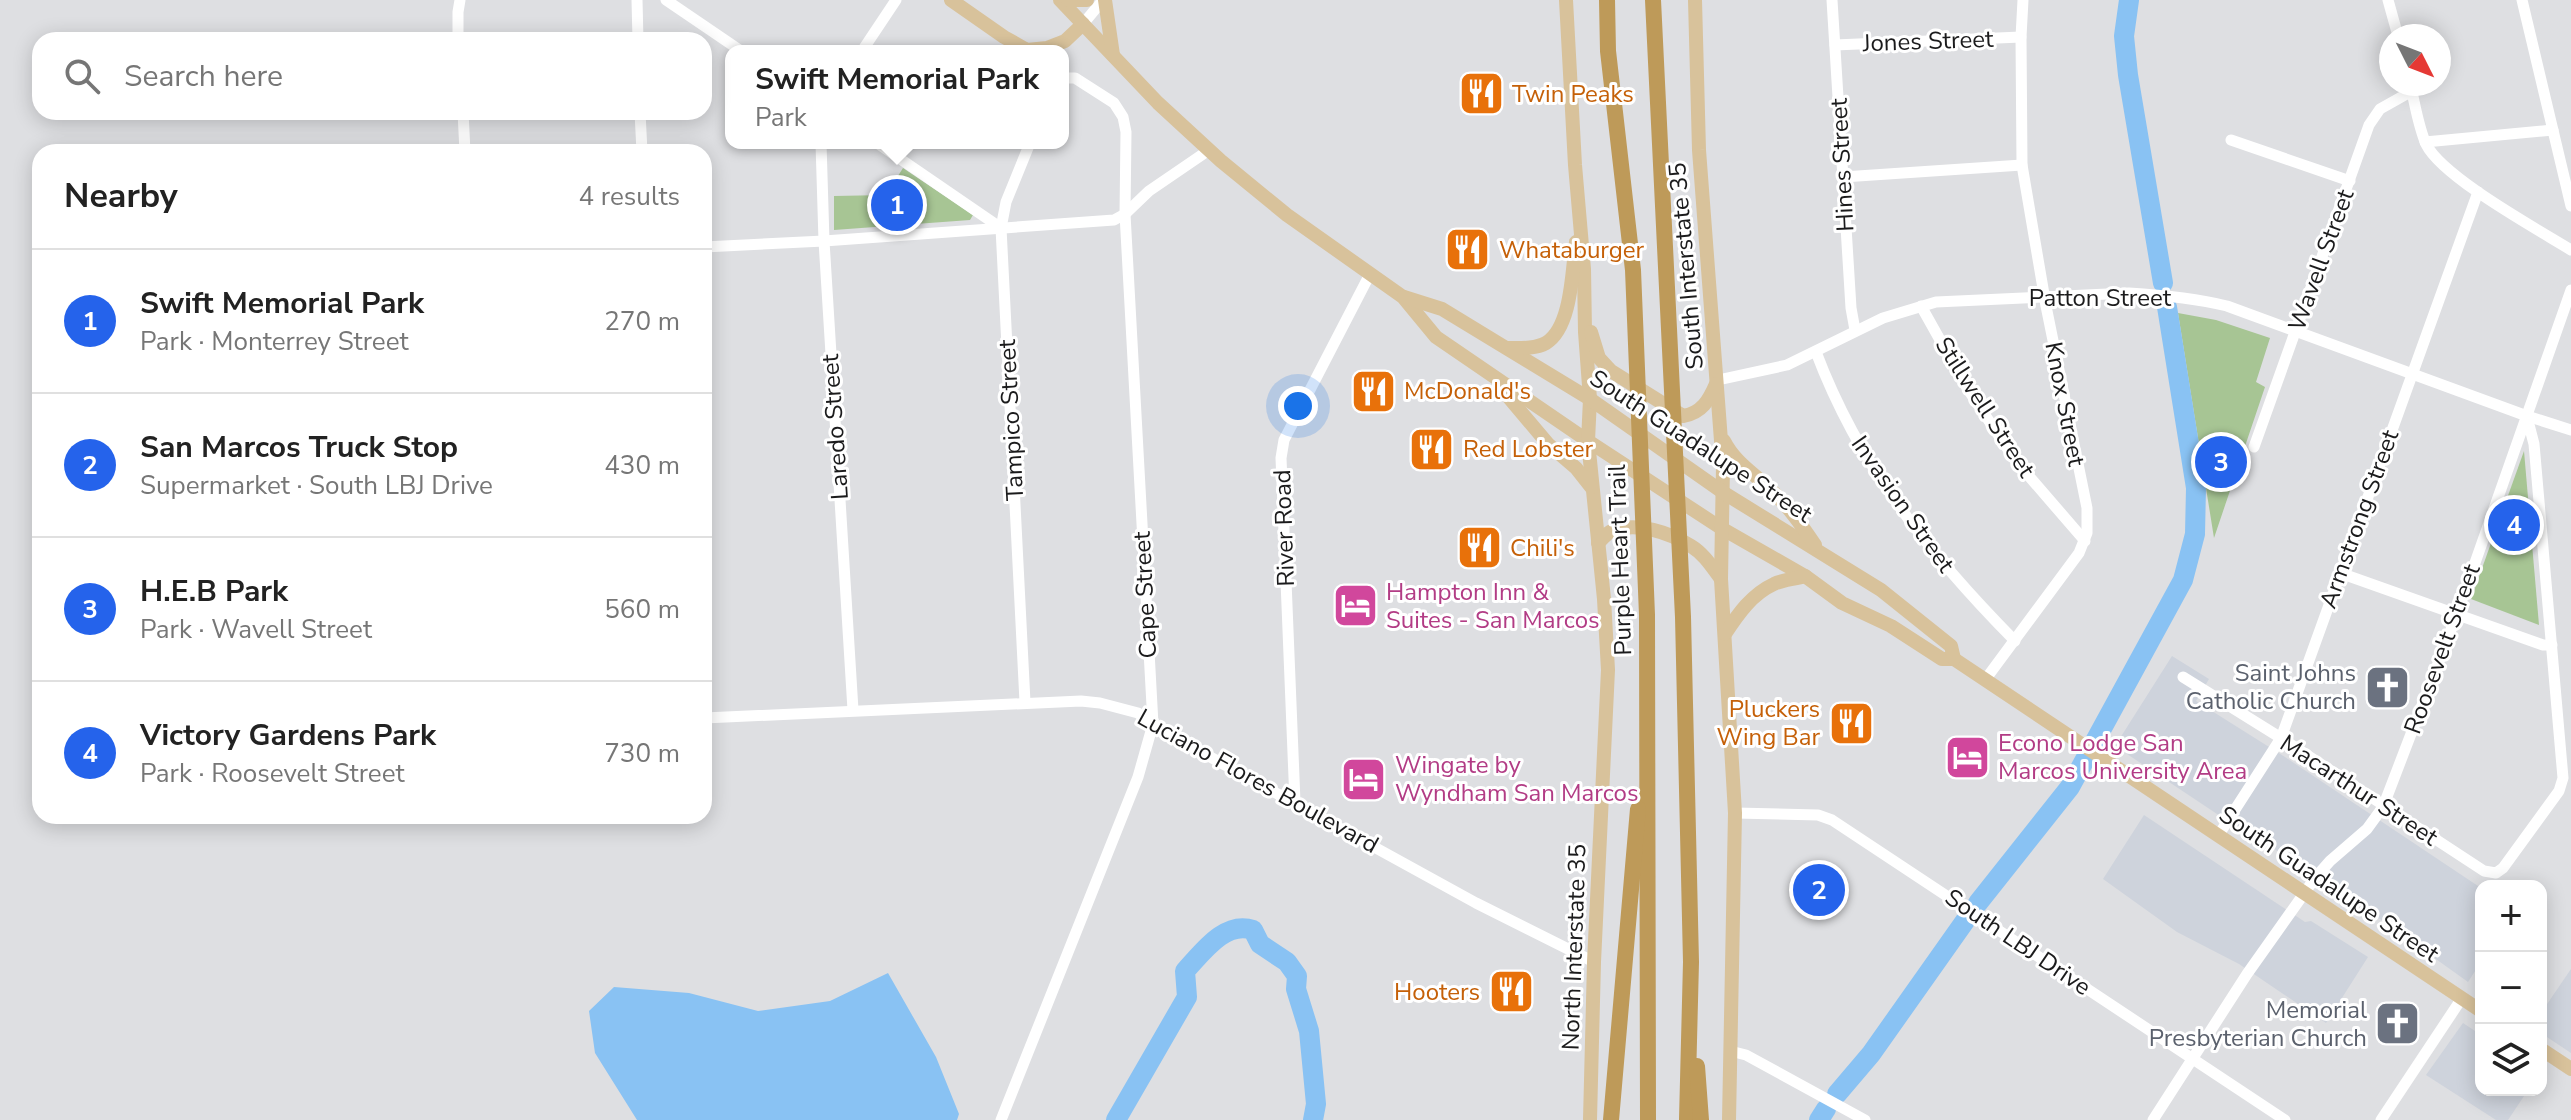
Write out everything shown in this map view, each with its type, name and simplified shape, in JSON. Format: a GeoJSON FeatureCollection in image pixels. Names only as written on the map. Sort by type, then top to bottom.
{"type":"FeatureCollection","features":[{"type":"Feature","properties":{"kind":"highway","name":"Purple Heart Trail"},"geometry":{"type":"LineString","coordinates":[[1607,0],[1608,51],[1633,270],[1647,615],[1648,1120]]}},
{"type":"Feature","properties":{"kind":"highway"},"geometry":{"type":"LineString","coordinates":[[1653,0],[1683,617],[1691,979],[1701,1120]]}},
{"type":"Feature","properties":{"kind":"highway"},"geometry":{"type":"LineString","coordinates":[[1611,1120],[1647,704]]}},
{"type":"Feature","properties":{"kind":"highway"},"geometry":{"type":"LineString","coordinates":[[1687,1120],[1691,979]]}},
{"type":"Feature","properties":{"kind":"main road"},"geometry":{"type":"LineString","coordinates":[[951,0],[1018,45]]}},
{"type":"Feature","properties":{"kind":"main road","name":"South Guadalupe Street"},"geometry":{"type":"LineString","coordinates":[[1060,0],[1158,103],[1209,150],[1270,202],[1403,297],[1436,337],[1721,528],[1805,576],[1842,603],[1891,626],[1942,659],[1954,659],[2475,1007]]}},
{"type":"Feature","properties":{"kind":"main road"},"geometry":{"type":"LineString","coordinates":[[1068,0],[1087,0]]}},
{"type":"Feature","properties":{"kind":"main road"},"geometry":{"type":"LineString","coordinates":[[1104,0],[1113,55]]}},
{"type":"Feature","properties":{"kind":"main road"},"geometry":{"type":"LineString","coordinates":[[1566,0],[1590,399],[1588,441]]}},
{"type":"Feature","properties":{"kind":"main road","name":"South Interstate 35"},"geometry":{"type":"LineString","coordinates":[[1695,0],[1699,150],[1724,493],[1721,528]]}},
{"type":"Feature","properties":{"kind":"main road"},"geometry":{"type":"LineString","coordinates":[[1055,45],[1065,41],[1083,24]]}},
{"type":"Feature","properties":{"kind":"main road"},"geometry":{"type":"LineString","coordinates":[[1505,348],[1527,348],[1546,342],[1561,326],[1567,308],[1580,218]]}},
{"type":"Feature","properties":{"kind":"main road","name":"South Guadalupe Street"},"geometry":{"type":"LineString","coordinates":[[1403,297],[1442,309],[1590,399],[1724,493],[1881,590],[1951,646],[1954,659]]}},
{"type":"Feature","properties":{"kind":"main road"},"geometry":{"type":"LineString","coordinates":[[1585,315],[1599,358],[1611,371],[1683,416],[1702,408],[1718,380]]}},
{"type":"Feature","properties":{"kind":"main road"},"geometry":{"type":"LineString","coordinates":[[1487,372],[1548,444],[1576,468],[1593,490]]}},
{"type":"Feature","properties":{"kind":"main road"},"geometry":{"type":"LineString","coordinates":[[1721,435],[1737,460],[1793,512],[1818,549]]}},
{"type":"Feature","properties":{"kind":"main road","name":"North Interstate 35"},"geometry":{"type":"LineString","coordinates":[[1588,441],[1608,670],[1590,1120]]}},
{"type":"Feature","properties":{"kind":"main road"},"geometry":{"type":"LineString","coordinates":[[1598,543],[1609,531],[1624,528],[1657,530],[1692,547],[1721,579]]}},
{"type":"Feature","properties":{"kind":"main road"},"geometry":{"type":"LineString","coordinates":[[1721,528],[1721,579],[1735,813],[1729,1120]]}},
{"type":"Feature","properties":{"kind":"main road"},"geometry":{"type":"LineString","coordinates":[[1725,634],[1740,611],[1761,592],[1778,581],[1788,582],[1805,576]]}},
{"type":"Feature","properties":{"kind":"main road"},"geometry":{"type":"LineString","coordinates":[[2547,1053],[2571,1069]]}},
{"type":"Feature","properties":{"kind":"street"},"geometry":{"type":"LineString","coordinates":[[458,32],[460,0]]}},
{"type":"Feature","properties":{"kind":"street"},"geometry":{"type":"LineString","coordinates":[[637,0],[638,32]]}},
{"type":"Feature","properties":{"kind":"street"},"geometry":{"type":"LineString","coordinates":[[666,0],[732,45]]}},
{"type":"Feature","properties":{"kind":"street"},"geometry":{"type":"LineString","coordinates":[[866,45],[896,0]]}},
{"type":"Feature","properties":{"kind":"street"},"geometry":{"type":"LineString","coordinates":[[1083,24],[1104,0]]}},
{"type":"Feature","properties":{"kind":"street","name":"Hines Street"},"geometry":{"type":"LineString","coordinates":[[1832,0],[1855,330]]}},
{"type":"Feature","properties":{"kind":"street","name":"Knox Street"},"geometry":{"type":"LineString","coordinates":[[2023,0],[2022,165],[2044,297],[2087,508],[2085,541]]}},
{"type":"Feature","properties":{"kind":"street"},"geometry":{"type":"LineString","coordinates":[[2388,0],[2395,24]]}},
{"type":"Feature","properties":{"kind":"street"},"geometry":{"type":"LineString","coordinates":[[2522,0],[2571,206]]}},
{"type":"Feature","properties":{"kind":"street","name":"Jones Street"},"geometry":{"type":"LineString","coordinates":[[1835,45],[2021,37]]}},
{"type":"Feature","properties":{"kind":"street","name":"Cape Street"},"geometry":{"type":"LineString","coordinates":[[1001,1120],[1138,777],[1153,724],[1125,214],[1126,132],[1123,117],[1114,103],[1075,78],[1069,78]]}},
{"type":"Feature","properties":{"kind":"street","name":"Wavell Street"},"geometry":{"type":"LineString","coordinates":[[2254,447],[2374,117],[2399,96]]}},
{"type":"Feature","properties":{"kind":"street"},"geometry":{"type":"LineString","coordinates":[[2413,96],[2425,142],[2435,158],[2478,192],[2571,250]]}},
{"type":"Feature","properties":{"kind":"street"},"geometry":{"type":"LineString","coordinates":[[463,120],[465,144]]}},
{"type":"Feature","properties":{"kind":"street"},"geometry":{"type":"LineString","coordinates":[[640,120],[642,144]]}},
{"type":"Feature","properties":{"kind":"street"},"geometry":{"type":"LineString","coordinates":[[2425,142],[2553,130]]}},
{"type":"Feature","properties":{"kind":"street"},"geometry":{"type":"LineString","coordinates":[[2231,140],[2350,181]]}},
{"type":"Feature","properties":{"kind":"street","name":"Laredo Street"},"geometry":{"type":"LineString","coordinates":[[821,149],[853,710]]}},
{"type":"Feature","properties":{"kind":"street"},"geometry":{"type":"LineString","coordinates":[[886,149],[1001,228]]}},
{"type":"Feature","properties":{"kind":"street","name":"Tampico Street"},"geometry":{"type":"LineString","coordinates":[[1025,702],[1001,228],[1006,202],[1028,149]]}},
{"type":"Feature","properties":{"kind":"street"},"geometry":{"type":"LineString","coordinates":[[712,247],[1114,220],[1149,191],[1209,150]]}},
{"type":"Feature","properties":{"kind":"street"},"geometry":{"type":"LineString","coordinates":[[1843,177],[2022,165]]}},
{"type":"Feature","properties":{"kind":"street","name":"Armstrong Street"},"geometry":{"type":"LineString","coordinates":[[2218,836],[2281,738],[2478,192]]}},
{"type":"Feature","properties":{"kind":"street","name":"River Road"},"geometry":{"type":"LineString","coordinates":[[1295,802],[1281,458],[1284,440],[1370,274]]}},
{"type":"Feature","properties":{"kind":"street","name":"Roosevelt Street"},"geometry":{"type":"LineString","coordinates":[[2153,1120],[2247,974],[2304,893],[2330,861],[2367,829],[2383,807],[2457,614],[2571,290]]}},
{"type":"Feature","properties":{"kind":"street","name":"Patton Street"},"geometry":{"type":"LineString","coordinates":[[1718,380],[1787,365],[1855,330],[1900,311],[1936,302],[2129,293],[2172,296],[2227,306],[2571,430]]}},
{"type":"Feature","properties":{"kind":"street","name":"Stillwell Street"},"geometry":{"type":"LineString","coordinates":[[1921,306],[1967,388],[2015,460],[2085,541]]}},
{"type":"Feature","properties":{"kind":"street","name":"Invasion Street"},"geometry":{"type":"LineString","coordinates":[[1816,352],[1842,415],[1878,478],[1946,568],[2015,641]]}},
{"type":"Feature","properties":{"kind":"street"},"geometry":{"type":"LineString","coordinates":[[2527,416],[2533,432],[2552,645],[2563,778],[2559,791],[2571,799]]}},
{"type":"Feature","properties":{"kind":"street"},"geometry":{"type":"LineString","coordinates":[[1985,680],[2070,566],[2085,541]]}},
{"type":"Feature","properties":{"kind":"street"},"geometry":{"type":"LineString","coordinates":[[2340,573],[2543,645],[2552,645]]}},
{"type":"Feature","properties":{"kind":"street","name":"Macarthur Street"},"geometry":{"type":"LineString","coordinates":[[2183,677],[2484,871],[2496,873],[2509,861],[2559,791]]}},
{"type":"Feature","properties":{"kind":"street","name":"Luciano Flores Boulevard"},"geometry":{"type":"LineString","coordinates":[[712,718],[1025,702],[1100,703],[1138,713],[1476,903],[1594,962]]}},
{"type":"Feature","properties":{"kind":"street","name":"South LBJ Drive"},"geometry":{"type":"LineString","coordinates":[[1735,813],[1818,815],[1832,820],[2285,1120]]}},
{"type":"Feature","properties":{"kind":"street"},"geometry":{"type":"LineString","coordinates":[[2381,1120],[2462,998]]}},
{"type":"Feature","properties":{"kind":"street"},"geometry":{"type":"LineString","coordinates":[[1730,1051],[1746,1055],[1865,1120]]}},
{"type":"Feature","properties":{"kind":"shaded area"},"geometry":{"type":"Polygon","coordinates":[[[2172,656],[2209,679],[2196,701],[2475,884],[2475,971],[2468,982],[2331,884],[2115,746],[2172,656]]]}},
{"type":"Feature","properties":{"kind":"shaded area"},"geometry":{"type":"Polygon","coordinates":[[[2144,815],[2305,922],[2311,921],[2368,957],[2326,1023],[2239,964],[2177,932],[2103,879],[2144,815]]]}},
{"type":"Feature","properties":{"kind":"shaded area"},"geometry":{"type":"Polygon","coordinates":[[[2571,969],[2571,1053],[2547,1037],[2547,1004],[2571,969]]]}},
{"type":"Feature","properties":{"kind":"shaded area"},"geometry":{"type":"Polygon","coordinates":[[[2463,1023],[2475,1031],[2475,1096],[2524,1096],[2508,1120],[2496,1120],[2426,1075],[2463,1023]]]}},
{"type":"Feature","properties":{"kind":"green space"},"geometry":{"type":"Polygon","coordinates":[[[903,168],[973,215],[970,220],[834,230],[834,196],[886,195],[903,168]]]}},
{"type":"Feature","properties":{"kind":"green space"},"geometry":{"type":"Polygon","coordinates":[[[2178,313],[2216,320],[2270,338],[2256,382],[2265,387],[2214,538],[2178,313]]]}},
{"type":"Feature","properties":{"kind":"green space"},"geometry":{"type":"Polygon","coordinates":[[[2524,451],[2539,625],[2471,599],[2524,451]]]}},
{"type":"Feature","properties":{"kind":"water"},"geometry":{"type":"Polygon","coordinates":[[[888,973],[936,1057],[959,1114],[957,1120],[637,1120],[595,1053],[589,1011],[614,987],[689,993],[758,1011],[830,1001],[888,973]]]}},
{"type":"Feature","properties":{"kind":"waterway"},"geometry":{"type":"LineString","coordinates":[[2129,0],[2124,36],[2128,75],[2163,283]]}},
{"type":"Feature","properties":{"kind":"waterway"},"geometry":{"type":"LineString","coordinates":[[1978,903],[2070,787],[2183,580],[2195,534],[2196,488],[2167,307]]}},
{"type":"Feature","properties":{"kind":"waterway"},"geometry":{"type":"LineString","coordinates":[[1837,1094],[1871,1054],[1965,921]]}},
{"type":"Feature","properties":{"kind":"waterway"},"geometry":{"type":"LineString","coordinates":[[1116,1120],[1187,997],[1185,971],[1215,940],[1243,928],[1253,930],[1260,944],[1287,962],[1297,976],[1296,989],[1309,1031],[1316,1104],[1313,1120]]}},
{"type":"Feature","properties":{"kind":"waterway"},"geometry":{"type":"LineString","coordinates":[[1819,1120],[1826,1109]]}},
{"type":"Feature","properties":{"kind":"place","name":"Twin Peaks"},"geometry":{"type":"Point","coordinates":[1481,94]}},
{"type":"Feature","properties":{"kind":"place","name":"Swift Memorial Park"},"geometry":{"type":"Point","coordinates":[897,205]}},
{"type":"Feature","properties":{"kind":"place","name":"Whataburger"},"geometry":{"type":"Point","coordinates":[1468,250]}},
{"type":"Feature","properties":{"kind":"place","name":"McDonald's"},"geometry":{"type":"Point","coordinates":[1373,391]}},
{"type":"Feature","properties":{"kind":"place","name":"Red Lobster"},"geometry":{"type":"Point","coordinates":[1432,449]}},
{"type":"Feature","properties":{"kind":"place","name":"H.E.B Park"},"geometry":{"type":"Point","coordinates":[2221,462]}},
{"type":"Feature","properties":{"kind":"place","name":"Victory Gardens Park"},"geometry":{"type":"Point","coordinates":[2514,525]}},
{"type":"Feature","properties":{"kind":"place","name":"Chili's"},"geometry":{"type":"Point","coordinates":[1479,548]}},
{"type":"Feature","properties":{"kind":"place","name":"Hampton Inn & Suites - San Marcos"},"geometry":{"type":"Point","coordinates":[1355,606]}},
{"type":"Feature","properties":{"kind":"place","name":"Saint Johns Catholic Church"},"geometry":{"type":"Point","coordinates":[2387,687]}},
{"type":"Feature","properties":{"kind":"place","name":"Pluckers Wing Bar"},"geometry":{"type":"Point","coordinates":[1851,723]}},
{"type":"Feature","properties":{"kind":"place","name":"Econo Lodge San Marcos University Area"},"geometry":{"type":"Point","coordinates":[1967,757]}},
{"type":"Feature","properties":{"kind":"place","name":"Wingate by Wyndham San Marcos"},"geometry":{"type":"Point","coordinates":[1364,779]}},
{"type":"Feature","properties":{"kind":"place","name":"San Marcos Truck Stop"},"geometry":{"type":"Point","coordinates":[1819,890]}},
{"type":"Feature","properties":{"kind":"place","name":"Hooters"},"geometry":{"type":"Point","coordinates":[1511,992]}},
{"type":"Feature","properties":{"kind":"place","name":"Memorial Presbyterian Church"},"geometry":{"type":"Point","coordinates":[2398,1024]}}]}
